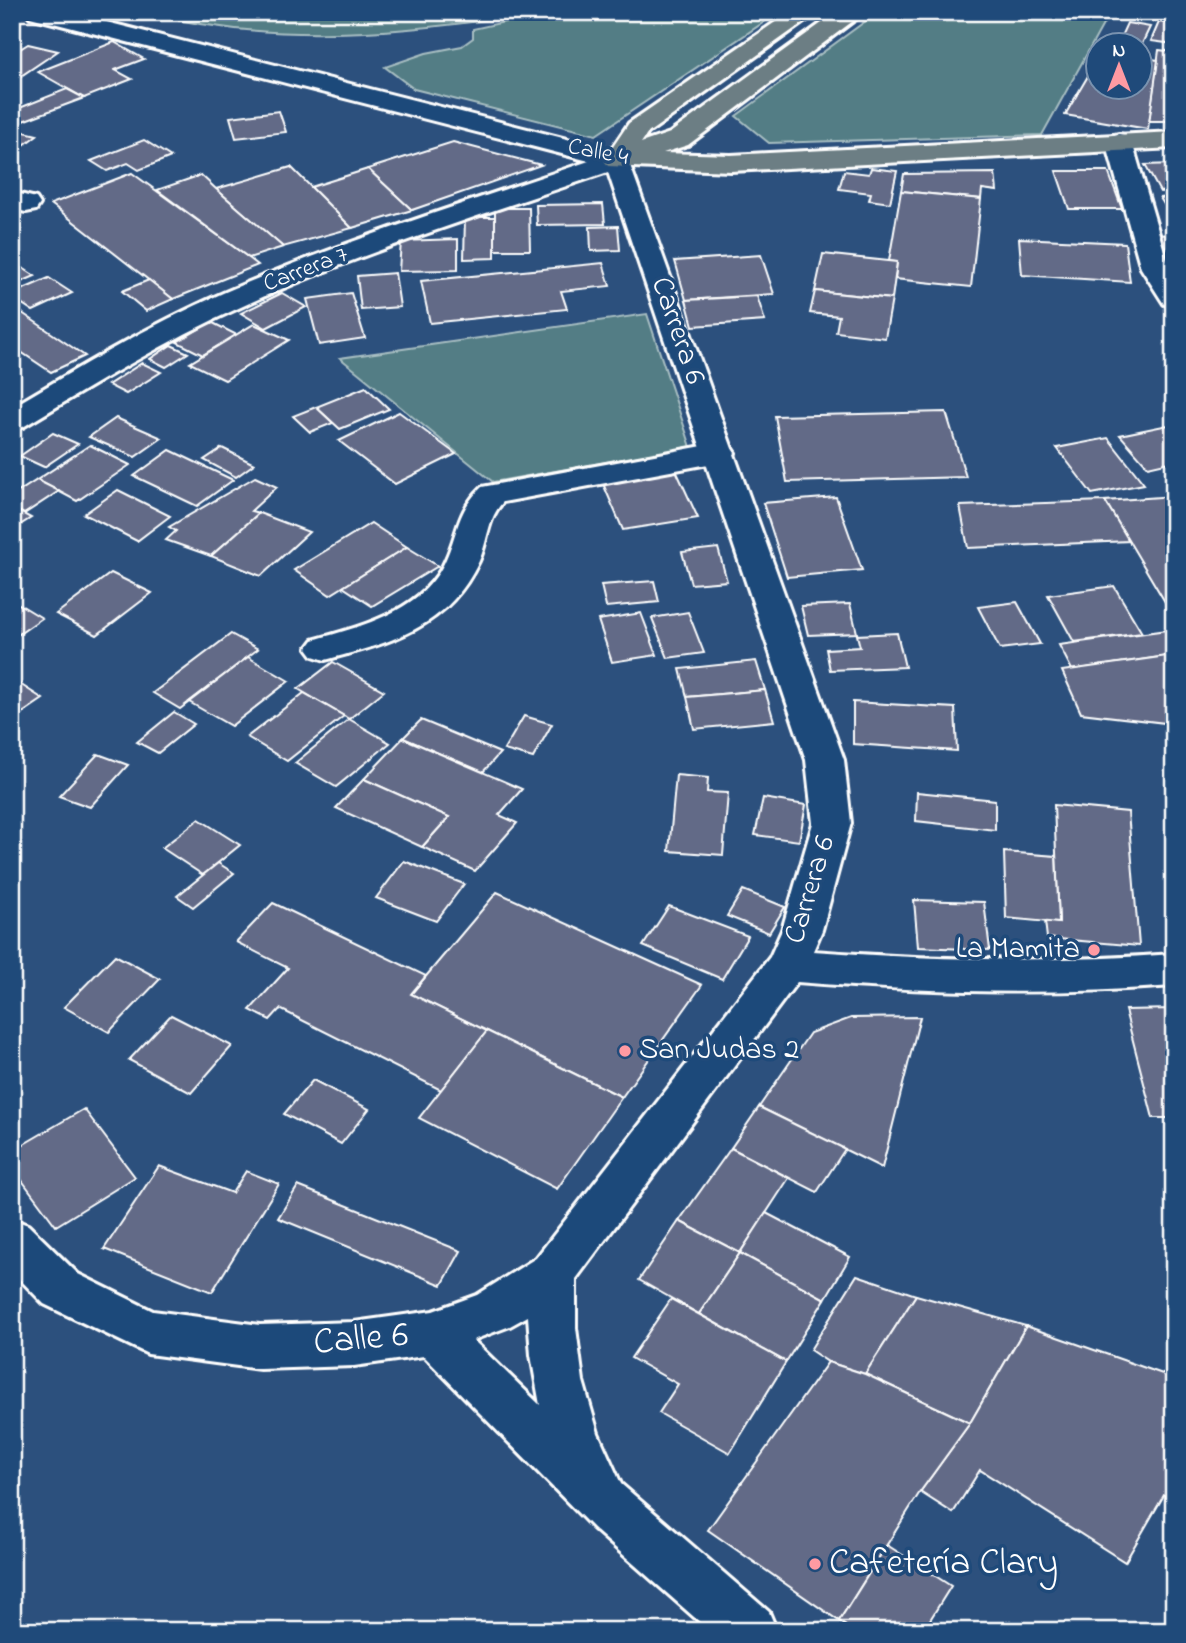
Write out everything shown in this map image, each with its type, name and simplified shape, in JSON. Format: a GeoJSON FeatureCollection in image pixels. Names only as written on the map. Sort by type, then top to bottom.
{"type":"FeatureCollection","features":[{"type":"Feature","properties":{"kind":"main road"},"geometry":{"type":"LineString","coordinates":[[617,160],[638,128],[806,12]]}},
{"type":"Feature","properties":{"kind":"main road"},"geometry":{"type":"LineString","coordinates":[[617,160],[679,139],[853,12]]}},
{"type":"Feature","properties":{"kind":"main road","name":"Calle 4"},"geometry":{"type":"LineString","coordinates":[[617,160],[731,163],[1174,140]]}},
{"type":"Feature","properties":{"kind":"street","name":"Calle 4"},"geometry":{"type":"LineString","coordinates":[[38,12],[617,160]]}},
{"type":"Feature","properties":{"kind":"street"},"geometry":{"type":"LineString","coordinates":[[1119,142],[1155,268],[1174,298]]}},
{"type":"Feature","properties":{"kind":"street","name":"Carrera 7"},"geometry":{"type":"LineString","coordinates":[[12,420],[152,338],[232,300],[322,262],[617,160]]}},
{"type":"Feature","properties":{"kind":"street","name":"Carrera 6"},"geometry":{"type":"LineString","coordinates":[[433,1333],[493,1311],[553,1273],[787,965],[802,930],[832,823],[825,760],[617,160]]}},
{"type":"Feature","properties":{"kind":"street"},"geometry":{"type":"LineString","coordinates":[[326,648],[366,638],[406,621],[447,591],[464,558],[478,507],[493,494],[719,453]]}},
{"type":"Feature","properties":{"kind":"street"},"geometry":{"type":"LineString","coordinates":[[787,965],[887,974],[977,977],[1126,974],[1174,970]]}},
{"type":"Feature","properties":{"kind":"street","name":"Calle 6"},"geometry":{"type":"LineString","coordinates":[[12,1239],[61,1289],[148,1332],[261,1347],[354,1344],[433,1333],[611,1510],[750,1631]]}},
{"type":"Feature","properties":{"kind":"street"},"geometry":{"type":"LineString","coordinates":[[553,1273],[550,1318],[554,1367],[566,1415],[584,1462],[611,1510]]}},
{"type":"Feature","properties":{"kind":"green space"},"geometry":{"type":"Polygon","coordinates":[[[144,12],[503,12],[507,17],[371,32],[325,33],[234,29],[144,12]]]}},
{"type":"Feature","properties":{"kind":"green space"},"geometry":{"type":"Polygon","coordinates":[[[513,12],[779,12],[596,135],[414,89],[385,67],[426,53],[462,46],[473,38],[473,29],[518,19],[513,12]]]}},
{"type":"Feature","properties":{"kind":"green space"},"geometry":{"type":"Polygon","coordinates":[[[878,12],[1110,12],[1099,32],[1084,32],[1084,59],[1042,135],[769,143],[736,116],[878,12]]]}},
{"type":"Feature","properties":{"kind":"green space"},"geometry":{"type":"Polygon","coordinates":[[[647,314],[691,447],[493,482],[340,358],[647,314]]]}},
{"type":"Feature","properties":{"kind":"building"},"geometry":{"type":"Polygon","coordinates":[[[1128,12],[1174,12],[1174,20],[1128,12]]]}},
{"type":"Feature","properties":{"kind":"building"},"geometry":{"type":"Polygon","coordinates":[[[1159,22],[1174,25],[1174,44],[1154,41],[1159,22]]]}},
{"type":"Feature","properties":{"kind":"building"},"geometry":{"type":"Polygon","coordinates":[[[1127,23],[1150,27],[1148,32],[1123,32],[1127,23]]]}},
{"type":"Feature","properties":{"kind":"building"},"geometry":{"type":"Polygon","coordinates":[[[114,42],[144,59],[115,70],[132,79],[84,98],[38,72],[114,42]]]}},
{"type":"Feature","properties":{"kind":"building"},"geometry":{"type":"Polygon","coordinates":[[[28,44],[58,51],[12,82],[12,54],[28,44]]]}},
{"type":"Feature","properties":{"kind":"building"},"geometry":{"type":"Polygon","coordinates":[[[1159,50],[1174,52],[1174,121],[1149,121],[1152,102],[1154,102],[1159,50]]]}},
{"type":"Feature","properties":{"kind":"building"},"geometry":{"type":"Polygon","coordinates":[[[1154,59],[1158,60],[1154,88],[1154,59]]]}},
{"type":"Feature","properties":{"kind":"building"},"geometry":{"type":"Polygon","coordinates":[[[1084,83],[1084,102],[1152,102],[1148,129],[1065,115],[1084,83]]]}},
{"type":"Feature","properties":{"kind":"building"},"geometry":{"type":"Polygon","coordinates":[[[67,89],[84,98],[12,125],[12,111],[67,89]]]}},
{"type":"Feature","properties":{"kind":"building"},"geometry":{"type":"Polygon","coordinates":[[[279,111],[286,132],[236,138],[230,117],[279,111]]]}},
{"type":"Feature","properties":{"kind":"building"},"geometry":{"type":"Polygon","coordinates":[[[12,129],[37,135],[12,154],[12,129]]]}},
{"type":"Feature","properties":{"kind":"building"},"geometry":{"type":"Polygon","coordinates":[[[144,140],[171,157],[139,170],[128,163],[107,171],[91,161],[144,140]]]}},
{"type":"Feature","properties":{"kind":"building"},"geometry":{"type":"Polygon","coordinates":[[[453,142],[541,165],[412,210],[368,169],[453,142]]]}},
{"type":"Feature","properties":{"kind":"building"},"geometry":{"type":"Polygon","coordinates":[[[1174,164],[1174,191],[1160,192],[1145,165],[1174,164]]]}},
{"type":"Feature","properties":{"kind":"building"},"geometry":{"type":"Polygon","coordinates":[[[291,167],[352,228],[283,247],[216,189],[291,167]]]}},
{"type":"Feature","properties":{"kind":"building"},"geometry":{"type":"Polygon","coordinates":[[[871,168],[897,171],[890,203],[869,200],[871,193],[839,189],[844,171],[869,174],[871,168]]]}},
{"type":"Feature","properties":{"kind":"building"},"geometry":{"type":"Polygon","coordinates":[[[368,169],[412,210],[352,228],[311,187],[368,169]]]}},
{"type":"Feature","properties":{"kind":"building"},"geometry":{"type":"Polygon","coordinates":[[[1056,171],[1108,171],[1122,209],[1069,209],[1056,171]]]}},
{"type":"Feature","properties":{"kind":"building"},"geometry":{"type":"Polygon","coordinates":[[[132,173],[258,265],[173,299],[51,204],[132,173]]]}},
{"type":"Feature","properties":{"kind":"building"},"geometry":{"type":"Polygon","coordinates":[[[995,173],[997,191],[982,189],[981,199],[901,191],[904,174],[995,173]]]}},
{"type":"Feature","properties":{"kind":"building"},"geometry":{"type":"Polygon","coordinates":[[[201,175],[283,247],[249,258],[157,190],[201,175]]]}},
{"type":"Feature","properties":{"kind":"building"},"geometry":{"type":"Polygon","coordinates":[[[901,191],[981,199],[971,287],[895,279],[897,262],[889,261],[901,191]]]}},
{"type":"Feature","properties":{"kind":"building"},"geometry":{"type":"Polygon","coordinates":[[[1174,197],[1174,220],[1160,198],[1174,197]]]}},
{"type":"Feature","properties":{"kind":"building"},"geometry":{"type":"Polygon","coordinates":[[[603,204],[605,224],[537,225],[536,205],[603,204]]]}},
{"type":"Feature","properties":{"kind":"building"},"geometry":{"type":"Polygon","coordinates":[[[495,208],[529,208],[530,250],[495,250],[495,208]]]}},
{"type":"Feature","properties":{"kind":"building"},"geometry":{"type":"Polygon","coordinates":[[[465,217],[495,217],[495,258],[464,259],[465,217]]]}},
{"type":"Feature","properties":{"kind":"building"},"geometry":{"type":"Polygon","coordinates":[[[618,226],[620,250],[591,251],[590,227],[618,226]]]}},
{"type":"Feature","properties":{"kind":"building"},"geometry":{"type":"Polygon","coordinates":[[[1174,234],[1174,261],[1158,235],[1174,234]]]}},
{"type":"Feature","properties":{"kind":"building"},"geometry":{"type":"Polygon","coordinates":[[[1019,238],[1125,243],[1130,282],[1022,275],[1019,238]]]}},
{"type":"Feature","properties":{"kind":"building"},"geometry":{"type":"Polygon","coordinates":[[[458,239],[458,270],[399,271],[401,241],[458,239]]]}},
{"type":"Feature","properties":{"kind":"building"},"geometry":{"type":"Polygon","coordinates":[[[823,254],[897,262],[892,299],[815,291],[823,254]]]}},
{"type":"Feature","properties":{"kind":"building"},"geometry":{"type":"Polygon","coordinates":[[[761,255],[774,294],[686,300],[675,261],[761,255]]]}},
{"type":"Feature","properties":{"kind":"building"},"geometry":{"type":"Polygon","coordinates":[[[12,261],[35,276],[12,286],[12,261]]]}},
{"type":"Feature","properties":{"kind":"building"},"geometry":{"type":"Polygon","coordinates":[[[603,263],[610,286],[561,291],[567,309],[430,323],[421,281],[603,263]]]}},
{"type":"Feature","properties":{"kind":"building"},"geometry":{"type":"Polygon","coordinates":[[[395,273],[400,307],[361,310],[357,276],[395,273]]]}},
{"type":"Feature","properties":{"kind":"building"},"geometry":{"type":"Polygon","coordinates":[[[49,278],[72,293],[33,311],[12,297],[12,294],[49,278]]]}},
{"type":"Feature","properties":{"kind":"building"},"geometry":{"type":"Polygon","coordinates":[[[149,280],[173,299],[146,311],[122,291],[149,280]]]}},
{"type":"Feature","properties":{"kind":"building"},"geometry":{"type":"Polygon","coordinates":[[[815,291],[892,299],[885,338],[836,332],[839,316],[810,313],[815,291]]]}},
{"type":"Feature","properties":{"kind":"building"},"geometry":{"type":"Polygon","coordinates":[[[282,293],[306,307],[266,328],[241,313],[282,293]]]}},
{"type":"Feature","properties":{"kind":"building"},"geometry":{"type":"Polygon","coordinates":[[[351,293],[365,338],[319,345],[307,299],[351,293]]]}},
{"type":"Feature","properties":{"kind":"building"},"geometry":{"type":"Polygon","coordinates":[[[757,296],[765,321],[693,326],[686,300],[757,296]]]}},
{"type":"Feature","properties":{"kind":"building"},"geometry":{"type":"Polygon","coordinates":[[[12,306],[85,356],[51,372],[12,346],[12,306]]]}},
{"type":"Feature","properties":{"kind":"building"},"geometry":{"type":"Polygon","coordinates":[[[211,322],[237,335],[203,355],[177,342],[211,322]]]}},
{"type":"Feature","properties":{"kind":"building"},"geometry":{"type":"Polygon","coordinates":[[[254,324],[289,340],[225,380],[190,363],[254,324]]]}},
{"type":"Feature","properties":{"kind":"building"},"geometry":{"type":"Polygon","coordinates":[[[171,345],[188,353],[166,367],[150,359],[171,345]]]}},
{"type":"Feature","properties":{"kind":"building"},"geometry":{"type":"Polygon","coordinates":[[[142,363],[161,372],[126,394],[108,385],[142,363]]]}},
{"type":"Feature","properties":{"kind":"building"},"geometry":{"type":"Polygon","coordinates":[[[366,387],[389,409],[340,429],[316,407],[366,387]]]}},
{"type":"Feature","properties":{"kind":"building"},"geometry":{"type":"Polygon","coordinates":[[[316,407],[333,423],[310,432],[293,416],[316,407]]]}},
{"type":"Feature","properties":{"kind":"building"},"geometry":{"type":"Polygon","coordinates":[[[399,412],[456,454],[395,484],[339,441],[399,412]]]}},
{"type":"Feature","properties":{"kind":"building"},"geometry":{"type":"Polygon","coordinates":[[[946,412],[966,477],[787,482],[775,416],[946,412]]]}},
{"type":"Feature","properties":{"kind":"building"},"geometry":{"type":"Polygon","coordinates":[[[116,418],[162,438],[135,457],[89,437],[116,418]]]}},
{"type":"Feature","properties":{"kind":"building"},"geometry":{"type":"Polygon","coordinates":[[[1168,425],[1174,431],[1174,461],[1148,467],[1120,435],[1168,425]]]}},
{"type":"Feature","properties":{"kind":"building"},"geometry":{"type":"Polygon","coordinates":[[[53,433],[78,444],[44,467],[20,456],[53,433]]]}},
{"type":"Feature","properties":{"kind":"building"},"geometry":{"type":"Polygon","coordinates":[[[1108,438],[1144,484],[1092,494],[1057,448],[1108,438]]]}},
{"type":"Feature","properties":{"kind":"building"},"geometry":{"type":"Polygon","coordinates":[[[90,445],[130,465],[77,501],[37,480],[90,445]]]}},
{"type":"Feature","properties":{"kind":"building"},"geometry":{"type":"Polygon","coordinates":[[[222,448],[254,464],[236,477],[204,460],[222,448]]]}},
{"type":"Feature","properties":{"kind":"building"},"geometry":{"type":"Polygon","coordinates":[[[170,450],[233,480],[197,506],[134,476],[170,450]]]}},
{"type":"Feature","properties":{"kind":"building"},"geometry":{"type":"Polygon","coordinates":[[[675,468],[698,518],[623,530],[601,479],[675,468]]]}},
{"type":"Feature","properties":{"kind":"building"},"geometry":{"type":"Polygon","coordinates":[[[255,477],[277,487],[251,511],[259,513],[211,556],[166,540],[176,531],[169,527],[255,477]]]}},
{"type":"Feature","properties":{"kind":"building"},"geometry":{"type":"Polygon","coordinates":[[[37,480],[59,491],[24,514],[12,508],[12,496],[37,480]]]}},
{"type":"Feature","properties":{"kind":"building"},"geometry":{"type":"Polygon","coordinates":[[[118,490],[170,516],[137,541],[84,514],[118,490]]]}},
{"type":"Feature","properties":{"kind":"building"},"geometry":{"type":"Polygon","coordinates":[[[1174,496],[1174,617],[1105,501],[1174,496]]]}},
{"type":"Feature","properties":{"kind":"building"},"geometry":{"type":"Polygon","coordinates":[[[836,497],[862,570],[787,577],[763,503],[836,497]]]}},
{"type":"Feature","properties":{"kind":"building"},"geometry":{"type":"Polygon","coordinates":[[[1105,501],[1129,541],[968,548],[960,506],[1105,501]]]}},
{"type":"Feature","properties":{"kind":"building"},"geometry":{"type":"Polygon","coordinates":[[[12,508],[31,518],[12,530],[12,508]]]}},
{"type":"Feature","properties":{"kind":"building"},"geometry":{"type":"Polygon","coordinates":[[[259,513],[309,532],[261,576],[211,556],[259,513]]]}},
{"type":"Feature","properties":{"kind":"building"},"geometry":{"type":"Polygon","coordinates":[[[371,523],[407,547],[330,595],[294,570],[371,523]]]}},
{"type":"Feature","properties":{"kind":"building"},"geometry":{"type":"Polygon","coordinates":[[[407,547],[438,566],[372,606],[343,587],[407,547]]]}},
{"type":"Feature","properties":{"kind":"building"},"geometry":{"type":"Polygon","coordinates":[[[718,548],[727,581],[691,584],[682,552],[718,548]]]}},
{"type":"Feature","properties":{"kind":"building"},"geometry":{"type":"Polygon","coordinates":[[[111,573],[152,593],[97,635],[56,614],[111,573]]]}},
{"type":"Feature","properties":{"kind":"building"},"geometry":{"type":"Polygon","coordinates":[[[654,581],[659,602],[606,607],[601,585],[654,581]]]}},
{"type":"Feature","properties":{"kind":"building"},"geometry":{"type":"Polygon","coordinates":[[[1114,586],[1142,633],[1074,642],[1048,595],[1114,586]]]}},
{"type":"Feature","properties":{"kind":"building"},"geometry":{"type":"Polygon","coordinates":[[[1017,602],[1040,644],[1000,649],[978,607],[1017,602]]]}},
{"type":"Feature","properties":{"kind":"building"},"geometry":{"type":"Polygon","coordinates":[[[19,604],[42,618],[12,639],[12,608],[19,604]]]}},
{"type":"Feature","properties":{"kind":"building"},"geometry":{"type":"Polygon","coordinates":[[[850,604],[857,633],[808,635],[801,606],[850,604]]]}},
{"type":"Feature","properties":{"kind":"building"},"geometry":{"type":"Polygon","coordinates":[[[688,612],[704,653],[668,658],[652,618],[688,612]]]}},
{"type":"Feature","properties":{"kind":"building"},"geometry":{"type":"Polygon","coordinates":[[[641,613],[657,655],[612,662],[598,620],[641,613]]]}},
{"type":"Feature","properties":{"kind":"building"},"geometry":{"type":"Polygon","coordinates":[[[1174,629],[1174,655],[1072,670],[1059,645],[1174,629]]]}},
{"type":"Feature","properties":{"kind":"building"},"geometry":{"type":"Polygon","coordinates":[[[897,633],[905,667],[830,670],[826,649],[860,647],[857,635],[897,633]]]}},
{"type":"Feature","properties":{"kind":"building"},"geometry":{"type":"Polygon","coordinates":[[[231,634],[258,649],[180,709],[153,693],[231,634]]]}},
{"type":"Feature","properties":{"kind":"building"},"geometry":{"type":"Polygon","coordinates":[[[1174,655],[1174,724],[1081,713],[1062,671],[1174,655]]]}},
{"type":"Feature","properties":{"kind":"building"},"geometry":{"type":"Polygon","coordinates":[[[248,657],[289,681],[231,726],[189,702],[248,657]]]}},
{"type":"Feature","properties":{"kind":"building"},"geometry":{"type":"Polygon","coordinates":[[[756,661],[765,690],[687,697],[680,669],[756,661]]]}},
{"type":"Feature","properties":{"kind":"building"},"geometry":{"type":"Polygon","coordinates":[[[333,662],[384,691],[349,719],[298,689],[333,662]]]}},
{"type":"Feature","properties":{"kind":"building"},"geometry":{"type":"Polygon","coordinates":[[[12,679],[43,699],[12,720],[12,679]]]}},
{"type":"Feature","properties":{"kind":"building"},"geometry":{"type":"Polygon","coordinates":[[[765,690],[774,721],[694,729],[687,697],[765,690]]]}},
{"type":"Feature","properties":{"kind":"building"},"geometry":{"type":"Polygon","coordinates":[[[304,693],[344,716],[287,761],[247,737],[304,693]]]}},
{"type":"Feature","properties":{"kind":"building"},"geometry":{"type":"Polygon","coordinates":[[[853,702],[955,708],[957,751],[853,744],[853,702]]]}},
{"type":"Feature","properties":{"kind":"building"},"geometry":{"type":"Polygon","coordinates":[[[174,712],[194,724],[158,753],[137,742],[174,712]]]}},
{"type":"Feature","properties":{"kind":"building"},"geometry":{"type":"Polygon","coordinates":[[[524,716],[552,724],[533,758],[504,750],[524,716]]]}},
{"type":"Feature","properties":{"kind":"building"},"geometry":{"type":"Polygon","coordinates":[[[349,719],[390,743],[336,787],[295,763],[349,719]]]}},
{"type":"Feature","properties":{"kind":"building"},"geometry":{"type":"Polygon","coordinates":[[[421,720],[500,753],[483,772],[403,738],[421,720]]]}},
{"type":"Feature","properties":{"kind":"building"},"geometry":{"type":"Polygon","coordinates":[[[403,738],[522,789],[499,815],[517,823],[475,871],[422,847],[449,817],[364,779],[403,738]]]}},
{"type":"Feature","properties":{"kind":"building"},"geometry":{"type":"Polygon","coordinates":[[[98,754],[128,765],[90,807],[59,796],[98,754]]]}},
{"type":"Feature","properties":{"kind":"building"},"geometry":{"type":"Polygon","coordinates":[[[676,775],[708,778],[707,792],[728,793],[723,855],[669,851],[676,775]]]}},
{"type":"Feature","properties":{"kind":"building"},"geometry":{"type":"Polygon","coordinates":[[[364,779],[449,817],[422,847],[336,808],[364,779]]]}},
{"type":"Feature","properties":{"kind":"building"},"geometry":{"type":"Polygon","coordinates":[[[917,792],[995,800],[995,830],[916,821],[917,792]]]}},
{"type":"Feature","properties":{"kind":"building"},"geometry":{"type":"Polygon","coordinates":[[[763,798],[806,805],[799,841],[755,835],[763,798]]]}},
{"type":"Feature","properties":{"kind":"building"},"geometry":{"type":"Polygon","coordinates":[[[1054,805],[1128,812],[1139,946],[1047,938],[1045,921],[1059,923],[1054,805]]]}},
{"type":"Feature","properties":{"kind":"building"},"geometry":{"type":"Polygon","coordinates":[[[199,819],[240,845],[203,875],[162,848],[199,819]]]}},
{"type":"Feature","properties":{"kind":"building"},"geometry":{"type":"Polygon","coordinates":[[[1004,852],[1056,856],[1059,923],[1006,918],[1004,852]]]}},
{"type":"Feature","properties":{"kind":"building"},"geometry":{"type":"Polygon","coordinates":[[[404,861],[464,884],[436,921],[376,898],[404,861]]]}},
{"type":"Feature","properties":{"kind":"building"},"geometry":{"type":"Polygon","coordinates":[[[218,863],[234,873],[193,907],[177,896],[218,863]]]}},
{"type":"Feature","properties":{"kind":"building"},"geometry":{"type":"Polygon","coordinates":[[[743,890],[785,907],[769,933],[727,916],[743,890]]]}},
{"type":"Feature","properties":{"kind":"building"},"geometry":{"type":"Polygon","coordinates":[[[497,892],[702,985],[622,1097],[411,994],[497,892]]]}},
{"type":"Feature","properties":{"kind":"building"},"geometry":{"type":"Polygon","coordinates":[[[914,900],[984,902],[990,950],[918,947],[914,900]]]}},
{"type":"Feature","properties":{"kind":"building"},"geometry":{"type":"Polygon","coordinates":[[[273,903],[426,976],[411,994],[487,1031],[441,1090],[280,1009],[270,1020],[250,1010],[288,968],[236,942],[273,903]]]}},
{"type":"Feature","properties":{"kind":"building"},"geometry":{"type":"Polygon","coordinates":[[[669,906],[748,936],[722,979],[643,946],[669,906]]]}},
{"type":"Feature","properties":{"kind":"building"},"geometry":{"type":"Polygon","coordinates":[[[115,955],[160,979],[109,1032],[64,1007],[115,955]]]}},
{"type":"Feature","properties":{"kind":"building"},"geometry":{"type":"Polygon","coordinates":[[[1174,1009],[1174,1118],[1153,1118],[1125,1010],[1174,1009]]]}},
{"type":"Feature","properties":{"kind":"building"},"geometry":{"type":"Polygon","coordinates":[[[171,1015],[232,1046],[191,1093],[129,1060],[171,1015]]]}},
{"type":"Feature","properties":{"kind":"building"},"geometry":{"type":"Polygon","coordinates":[[[920,1017],[882,1168],[759,1107],[810,1033],[851,1018],[920,1017]]]}},
{"type":"Feature","properties":{"kind":"building"},"geometry":{"type":"Polygon","coordinates":[[[487,1031],[622,1097],[557,1189],[419,1118],[487,1031]]]}},
{"type":"Feature","properties":{"kind":"building"},"geometry":{"type":"Polygon","coordinates":[[[313,1080],[369,1109],[341,1144],[284,1114],[313,1080]]]}},
{"type":"Feature","properties":{"kind":"building"},"geometry":{"type":"Polygon","coordinates":[[[759,1107],[845,1149],[817,1192],[731,1148],[759,1107]]]}},
{"type":"Feature","properties":{"kind":"building"},"geometry":{"type":"Polygon","coordinates":[[[84,1109],[135,1177],[56,1226],[12,1167],[12,1151],[84,1109]]]}},
{"type":"Feature","properties":{"kind":"building"},"geometry":{"type":"Polygon","coordinates":[[[731,1148],[789,1178],[740,1253],[679,1221],[731,1148]]]}},
{"type":"Feature","properties":{"kind":"building"},"geometry":{"type":"Polygon","coordinates":[[[159,1166],[232,1193],[246,1171],[279,1184],[212,1292],[104,1249],[159,1166]]]}},
{"type":"Feature","properties":{"kind":"building"},"geometry":{"type":"Polygon","coordinates":[[[298,1186],[461,1251],[442,1285],[278,1218],[298,1186]]]}},
{"type":"Feature","properties":{"kind":"building"},"geometry":{"type":"Polygon","coordinates":[[[766,1213],[850,1257],[825,1299],[740,1253],[766,1213]]]}},
{"type":"Feature","properties":{"kind":"building"},"geometry":{"type":"Polygon","coordinates":[[[679,1221],[740,1253],[699,1314],[639,1280],[679,1221]]]}},
{"type":"Feature","properties":{"kind":"building"},"geometry":{"type":"Polygon","coordinates":[[[740,1253],[825,1299],[786,1362],[699,1314],[740,1253]]]}},
{"type":"Feature","properties":{"kind":"building"},"geometry":{"type":"Polygon","coordinates":[[[857,1275],[916,1295],[865,1374],[828,1362],[810,1350],[857,1275]]]}},
{"type":"Feature","properties":{"kind":"building"},"geometry":{"type":"Polygon","coordinates":[[[916,1295],[1026,1326],[970,1423],[865,1374],[916,1295]]]}},
{"type":"Feature","properties":{"kind":"building"},"geometry":{"type":"Polygon","coordinates":[[[671,1299],[786,1362],[730,1453],[659,1413],[678,1384],[631,1358],[671,1299]]]}},
{"type":"Feature","properties":{"kind":"building"},"geometry":{"type":"Polygon","coordinates":[[[1026,1326],[1174,1378],[1174,1478],[1125,1562],[980,1470],[953,1513],[920,1492],[970,1423],[1026,1326]]]}},
{"type":"Feature","properties":{"kind":"building"},"geometry":{"type":"Polygon","coordinates":[[[828,1362],[865,1374],[970,1423],[920,1492],[839,1621],[708,1530],[828,1362]]]}},
{"type":"Feature","properties":{"kind":"building"},"geometry":{"type":"Polygon","coordinates":[[[887,1545],[951,1586],[923,1631],[853,1631],[839,1621],[887,1545]]]}},
{"type":"Feature","properties":{"kind":"place","name":"La Mamita"},"geometry":{"type":"Point","coordinates":[1094,950]}},
{"type":"Feature","properties":{"kind":"place","name":"San Judas 2"},"geometry":{"type":"Point","coordinates":[625,1051]}},
{"type":"Feature","properties":{"kind":"place","name":"Cafetería Clary"},"geometry":{"type":"Point","coordinates":[815,1564]}}]}
